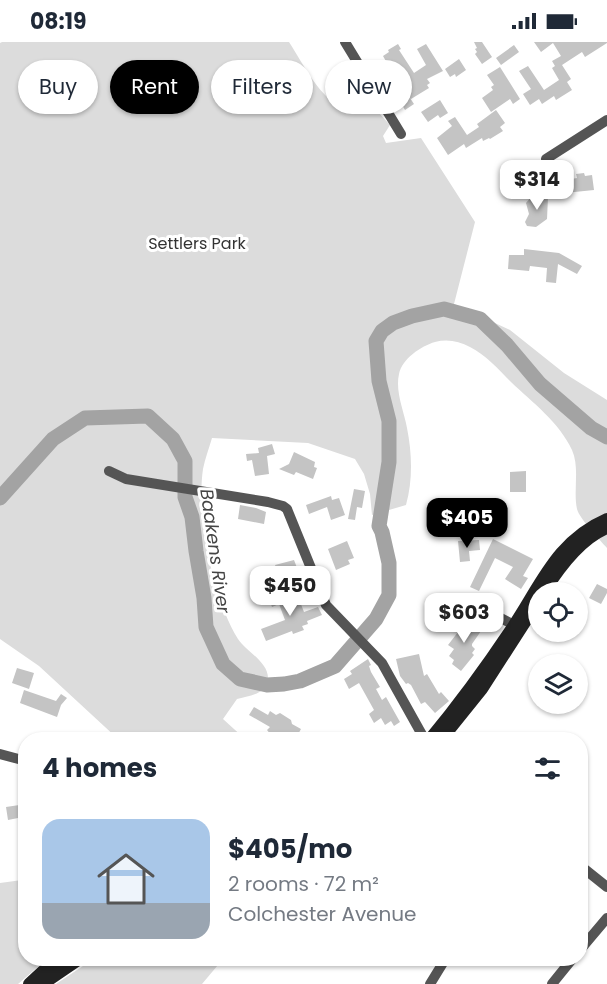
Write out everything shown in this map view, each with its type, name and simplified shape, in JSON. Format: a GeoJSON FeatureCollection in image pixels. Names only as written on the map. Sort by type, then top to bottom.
{"type":"FeatureCollection","features":[{"type":"Feature","properties":{"kind":"main road"},"geometry":{"type":"LineString","coordinates":[[551,582],[567,560],[603,525]]}},
{"type":"Feature","properties":{"kind":"main road"},"geometry":{"type":"LineString","coordinates":[[434,732],[477,680],[514,625],[547,568],[569,543],[603,525]]}},
{"type":"Feature","properties":{"kind":"main road"},"geometry":{"type":"LineString","coordinates":[[447,732],[482,689],[528,618]]}},
{"type":"Feature","properties":{"kind":"main road"},"geometry":{"type":"LineString","coordinates":[[29,984],[52,966]]}},
{"type":"Feature","properties":{"kind":"main road"},"geometry":{"type":"LineString","coordinates":[[44,984],[70,966]]}},
{"type":"Feature","properties":{"kind":"street"},"geometry":{"type":"LineString","coordinates":[[359,42],[347,45],[401,134]]}},
{"type":"Feature","properties":{"kind":"street"},"geometry":{"type":"LineString","coordinates":[[546,159],[607,120]]}},
{"type":"Feature","properties":{"kind":"street"},"geometry":{"type":"LineString","coordinates":[[109,471],[126,479],[273,503],[287,509],[327,605],[369,648],[387,672],[422,732]]}},
{"type":"Feature","properties":{"kind":"street"},"geometry":{"type":"LineString","coordinates":[[466,600],[514,625]]}},
{"type":"Feature","properties":{"kind":"street"},"geometry":{"type":"LineString","coordinates":[[0,754],[18,759]]}},
{"type":"Feature","properties":{"kind":"street"},"geometry":{"type":"LineString","coordinates":[[588,872],[607,887]]}},
{"type":"Feature","properties":{"kind":"street"},"geometry":{"type":"LineString","coordinates":[[588,941],[607,918]]}},
{"type":"Feature","properties":{"kind":"street"},"geometry":{"type":"LineString","coordinates":[[430,984],[441,966]]}},
{"type":"Feature","properties":{"kind":"street"},"geometry":{"type":"LineString","coordinates":[[552,984],[567,966]]}},
{"type":"Feature","properties":{"kind":"green space","name":"Settlers Park"},"geometry":{"type":"Polygon","coordinates":[[[289,42],[300,60],[211,60],[211,114],[313,114],[313,80],[325,95],[325,114],[380,114],[390,125],[383,136],[386,143],[421,138],[475,222],[454,304],[510,330],[564,373],[607,400],[607,548],[590,529],[577,509],[574,457],[567,440],[553,422],[476,350],[453,341],[439,341],[418,350],[408,358],[399,374],[399,395],[411,457],[410,486],[406,505],[372,515],[370,494],[364,474],[355,459],[308,443],[212,438],[203,469],[201,488],[208,556],[229,622],[238,639],[261,662],[268,678],[262,691],[237,699],[223,719],[237,732],[110,732],[39,666],[0,639],[0,43],[289,42]]]}},
{"type":"Feature","properties":{"kind":"green space"},"geometry":{"type":"Polygon","coordinates":[[[18,881],[18,966],[39,966],[18,984],[0,984],[0,883],[18,881]]]}},
{"type":"Feature","properties":{"kind":"green space"},"geometry":{"type":"Polygon","coordinates":[[[83,966],[217,966],[202,984],[56,984],[83,966]]]}},
{"type":"Feature","properties":{"kind":"building"},"geometry":{"type":"Polygon","coordinates":[[[474,42],[482,42],[492,57],[482,64],[475,54],[477,48],[474,42]]]}},
{"type":"Feature","properties":{"kind":"building"},"geometry":{"type":"Polygon","coordinates":[[[534,42],[607,43],[585,57],[582,52],[562,65],[571,79],[567,82],[572,90],[556,100],[554,96],[542,104],[539,99],[530,105],[523,94],[531,89],[519,71],[528,66],[544,90],[559,80],[552,68],[555,66],[552,61],[561,56],[553,43],[541,52],[534,42]]]}},
{"type":"Feature","properties":{"kind":"building"},"geometry":{"type":"Polygon","coordinates":[[[398,44],[406,60],[385,60],[383,56],[389,52],[388,50],[398,44]]]}},
{"type":"Feature","properties":{"kind":"building"},"geometry":{"type":"Polygon","coordinates":[[[426,44],[443,71],[427,79],[430,83],[427,85],[429,88],[412,98],[412,70],[414,73],[426,65],[417,49],[426,44]]]}},
{"type":"Feature","properties":{"kind":"building"},"geometry":{"type":"Polygon","coordinates":[[[514,45],[519,52],[501,65],[496,58],[514,45]]]}},
{"type":"Feature","properties":{"kind":"building"},"geometry":{"type":"Polygon","coordinates":[[[459,59],[466,70],[456,77],[455,74],[450,77],[445,69],[459,59]]]}},
{"type":"Feature","properties":{"kind":"building"},"geometry":{"type":"Polygon","coordinates":[[[500,67],[520,99],[513,104],[510,99],[491,112],[482,98],[493,90],[491,87],[494,85],[487,75],[500,67]]]}},
{"type":"Feature","properties":{"kind":"building"},"geometry":{"type":"Polygon","coordinates":[[[440,100],[448,113],[440,118],[438,115],[428,122],[421,112],[440,100]]]}},
{"type":"Feature","properties":{"kind":"building"},"geometry":{"type":"Polygon","coordinates":[[[496,110],[505,123],[500,127],[503,131],[490,139],[483,141],[482,138],[466,148],[464,144],[448,155],[437,138],[452,126],[448,121],[455,117],[467,135],[479,127],[477,124],[496,110]]]}},
{"type":"Feature","properties":{"kind":"building"},"geometry":{"type":"Polygon","coordinates":[[[584,173],[585,176],[592,175],[594,190],[555,194],[554,182],[577,178],[576,174],[584,173]]]}},
{"type":"Feature","properties":{"kind":"building"},"geometry":{"type":"Polygon","coordinates":[[[532,196],[548,197],[547,219],[536,227],[527,226],[525,222],[529,214],[526,203],[532,196]]]}},
{"type":"Feature","properties":{"kind":"building"},"geometry":{"type":"Polygon","coordinates":[[[524,249],[559,253],[582,266],[577,274],[558,264],[556,283],[546,282],[547,268],[530,266],[529,271],[508,269],[509,255],[524,255],[524,249]]]}},
{"type":"Feature","properties":{"kind":"building"},"geometry":{"type":"Polygon","coordinates":[[[272,444],[275,454],[267,456],[269,474],[255,476],[252,460],[247,461],[246,454],[259,453],[258,448],[272,444]]]}},
{"type":"Feature","properties":{"kind":"building"},"geometry":{"type":"Polygon","coordinates":[[[294,452],[315,462],[314,467],[317,468],[313,479],[296,472],[294,475],[279,469],[289,464],[294,452]]]}},
{"type":"Feature","properties":{"kind":"building"},"geometry":{"type":"Polygon","coordinates":[[[526,471],[526,492],[510,492],[510,472],[526,471]]]}},
{"type":"Feature","properties":{"kind":"building"},"geometry":{"type":"Polygon","coordinates":[[[354,489],[365,491],[362,508],[357,507],[355,520],[348,519],[354,489]]]}},
{"type":"Feature","properties":{"kind":"building"},"geometry":{"type":"Polygon","coordinates":[[[331,496],[332,500],[339,498],[345,515],[331,520],[327,507],[309,514],[306,505],[331,496]]]}},
{"type":"Feature","properties":{"kind":"building"},"geometry":{"type":"Polygon","coordinates":[[[240,505],[266,512],[264,524],[238,519],[240,505]]]}},
{"type":"Feature","properties":{"kind":"building"},"geometry":{"type":"Polygon","coordinates":[[[493,539],[533,559],[523,576],[528,578],[521,589],[505,579],[513,567],[495,558],[479,591],[470,587],[493,539]]]}},
{"type":"Feature","properties":{"kind":"building"},"geometry":{"type":"Polygon","coordinates":[[[479,540],[480,550],[469,551],[470,561],[460,562],[458,541],[479,540]]]}},
{"type":"Feature","properties":{"kind":"building"},"geometry":{"type":"Polygon","coordinates":[[[347,541],[354,558],[348,560],[350,564],[336,570],[328,549],[347,541]]]}},
{"type":"Feature","properties":{"kind":"building"},"geometry":{"type":"Polygon","coordinates":[[[294,560],[301,578],[283,585],[275,565],[294,560]]]}},
{"type":"Feature","properties":{"kind":"building"},"geometry":{"type":"Polygon","coordinates":[[[597,584],[607,589],[601,604],[589,598],[597,584]]]}},
{"type":"Feature","properties":{"kind":"building"},"geometry":{"type":"Polygon","coordinates":[[[285,593],[287,598],[297,594],[304,612],[318,607],[322,615],[307,621],[308,624],[302,626],[304,630],[293,634],[292,631],[266,641],[261,629],[285,620],[279,604],[272,607],[269,599],[285,593]]]}},
{"type":"Feature","properties":{"kind":"building"},"geometry":{"type":"Polygon","coordinates":[[[466,616],[476,622],[473,625],[481,631],[472,644],[475,649],[472,653],[474,655],[461,671],[452,664],[454,660],[449,656],[454,649],[448,645],[465,623],[463,621],[466,616]]]}},
{"type":"Feature","properties":{"kind":"building"},"geometry":{"type":"Polygon","coordinates":[[[419,654],[424,676],[427,674],[439,694],[441,692],[449,701],[435,713],[425,702],[421,704],[411,685],[406,684],[400,676],[396,659],[419,654]]]}},
{"type":"Feature","properties":{"kind":"building"},"geometry":{"type":"Polygon","coordinates":[[[368,659],[371,672],[380,687],[376,689],[382,700],[386,697],[400,722],[394,726],[391,721],[385,725],[381,718],[374,723],[369,714],[374,710],[359,683],[349,689],[344,679],[352,674],[350,671],[368,659]]]}},
{"type":"Feature","properties":{"kind":"building"},"geometry":{"type":"Polygon","coordinates":[[[17,668],[34,673],[29,689],[12,683],[17,668]]]}},
{"type":"Feature","properties":{"kind":"building"},"geometry":{"type":"Polygon","coordinates":[[[24,690],[56,701],[61,694],[67,698],[61,705],[57,717],[20,703],[24,690]]]}},
{"type":"Feature","properties":{"kind":"building"},"geometry":{"type":"Polygon","coordinates":[[[254,707],[268,715],[270,711],[276,715],[280,713],[301,729],[299,732],[269,732],[267,730],[270,727],[249,715],[254,707]]]}},
{"type":"Feature","properties":{"kind":"building"},"geometry":{"type":"Polygon","coordinates":[[[18,805],[18,818],[8,820],[6,807],[18,805]]]}},
{"type":"Feature","properties":{"kind":"waterway","name":"Baakens River"},"geometry":{"type":"LineString","coordinates":[[0,498],[53,439],[85,418],[148,416],[173,439],[185,461],[185,497],[192,517],[206,627],[223,664],[240,679],[267,685],[284,684],[300,681],[335,666],[376,619],[389,595],[389,563],[379,526],[389,462],[389,421],[379,381],[376,341],[382,331],[393,323],[412,316],[444,309],[480,319],[507,345],[540,384],[591,428],[607,437]]}}]}
